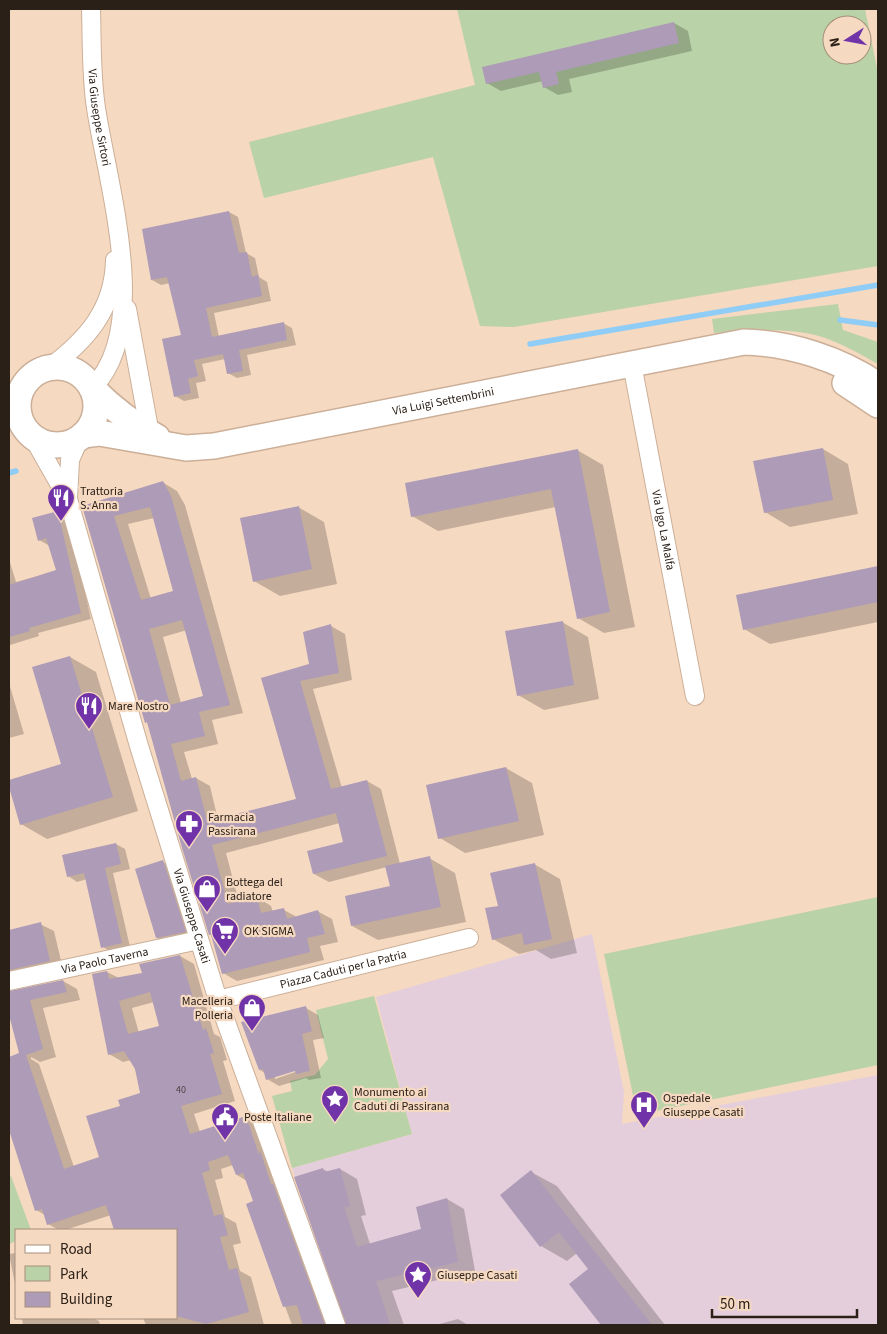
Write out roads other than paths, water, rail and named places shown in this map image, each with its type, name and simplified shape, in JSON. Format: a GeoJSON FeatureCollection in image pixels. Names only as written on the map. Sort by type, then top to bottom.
{"type":"FeatureCollection","features":[{"type":"Feature","properties":{"kind":"street","name":"Via Giuseppe Sirtori"},"geometry":{"type":"LineString","coordinates":[[91,9],[96,106],[116,224],[122,247],[123,286],[118,333],[113,355],[106,372],[92,388]]}},
{"type":"Feature","properties":{"kind":"street","name":"Via Giuseppe Sirtori"},"geometry":{"type":"LineString","coordinates":[[30,376],[83,341],[98,320],[106,303],[115,266],[116,224]]}},
{"type":"Feature","properties":{"kind":"street"},"geometry":{"type":"LineString","coordinates":[[123,286],[159,438]]}},
{"type":"Feature","properties":{"kind":"street","name":"Via Luigi Settembrini"},"geometry":{"type":"LineString","coordinates":[[92,388],[108,404],[159,438],[186,448],[214,446],[744,342],[780,346],[838,363],[878,385]]}},
{"type":"Feature","properties":{"kind":"street"},"geometry":{"type":"LineString","coordinates":[[718,347],[743,356],[774,360],[822,373],[852,387],[878,405]]}},
{"type":"Feature","properties":{"kind":"street","name":"Via Ugo La Malfa"},"geometry":{"type":"LineString","coordinates":[[632,364],[695,696]]}},
{"type":"Feature","properties":{"kind":"street"},"geometry":{"type":"LineString","coordinates":[[62,367],[74,371],[92,388],[96,410],[91,426],[81,437],[62,446],[54,446],[24,432],[18,406],[24,384],[30,376],[62,367]]}},
{"type":"Feature","properties":{"kind":"street","name":"Via Giuseppe Casati"},"geometry":{"type":"LineString","coordinates":[[24,432],[68,499],[139,746],[218,1000],[336,1325]]}},
{"type":"Feature","properties":{"kind":"street","name":"Via Luigi Settembrini"},"geometry":{"type":"LineString","coordinates":[[81,437],[99,433],[159,438]]}},
{"type":"Feature","properties":{"kind":"street","name":"Via Giuseppe Casati"},"geometry":{"type":"LineString","coordinates":[[68,499],[70,460],[81,437]]}},
{"type":"Feature","properties":{"kind":"street","name":"Piazza Caduti per la Patria"},"geometry":{"type":"LineString","coordinates":[[218,1000],[469,938]]}},
{"type":"Feature","properties":{"kind":"street","name":"Via Paolo Taverna"},"geometry":{"type":"LineString","coordinates":[[9,981],[199,940]]}},
{"type":"Feature","properties":{"kind":"waterway"},"geometry":{"type":"LineString","coordinates":[[530,344],[878,285]]}},
{"type":"Feature","properties":{"kind":"waterway"},"geometry":{"type":"LineString","coordinates":[[840,320],[878,325]]}},
{"type":"Feature","properties":{"kind":"waterway"},"geometry":{"type":"LineString","coordinates":[[9,473],[16,471]]}},
{"type":"Feature","properties":{"kind":"place","name":"Trattoria S. Anna"},"geometry":{"type":"Point","coordinates":[61,522]}},
{"type":"Feature","properties":{"kind":"place","name":"Mare Nostro"},"geometry":{"type":"Point","coordinates":[89,730]}},
{"type":"Feature","properties":{"kind":"place","name":"Farmacia Passirana"},"geometry":{"type":"Point","coordinates":[189,848]}},
{"type":"Feature","properties":{"kind":"place","name":"Bottega del radiatore"},"geometry":{"type":"Point","coordinates":[207,913]}},
{"type":"Feature","properties":{"kind":"place","name":"OK SIGMA"},"geometry":{"type":"Point","coordinates":[225,955]}},
{"type":"Feature","properties":{"kind":"place","name":"Macelleria Polleria"},"geometry":{"type":"Point","coordinates":[252,1032]}},
{"type":"Feature","properties":{"kind":"place","name":"Monumento ai Caduti di Passirana"},"geometry":{"type":"Point","coordinates":[335,1123]}},
{"type":"Feature","properties":{"kind":"place","name":"Ospedale Giuseppe Casati"},"geometry":{"type":"Point","coordinates":[644,1129]}},
{"type":"Feature","properties":{"kind":"place","name":"Poste Italiane"},"geometry":{"type":"Point","coordinates":[225,1141]}},
{"type":"Feature","properties":{"kind":"place","name":"Giuseppe Casati"},"geometry":{"type":"Point","coordinates":[418,1299]}}]}
